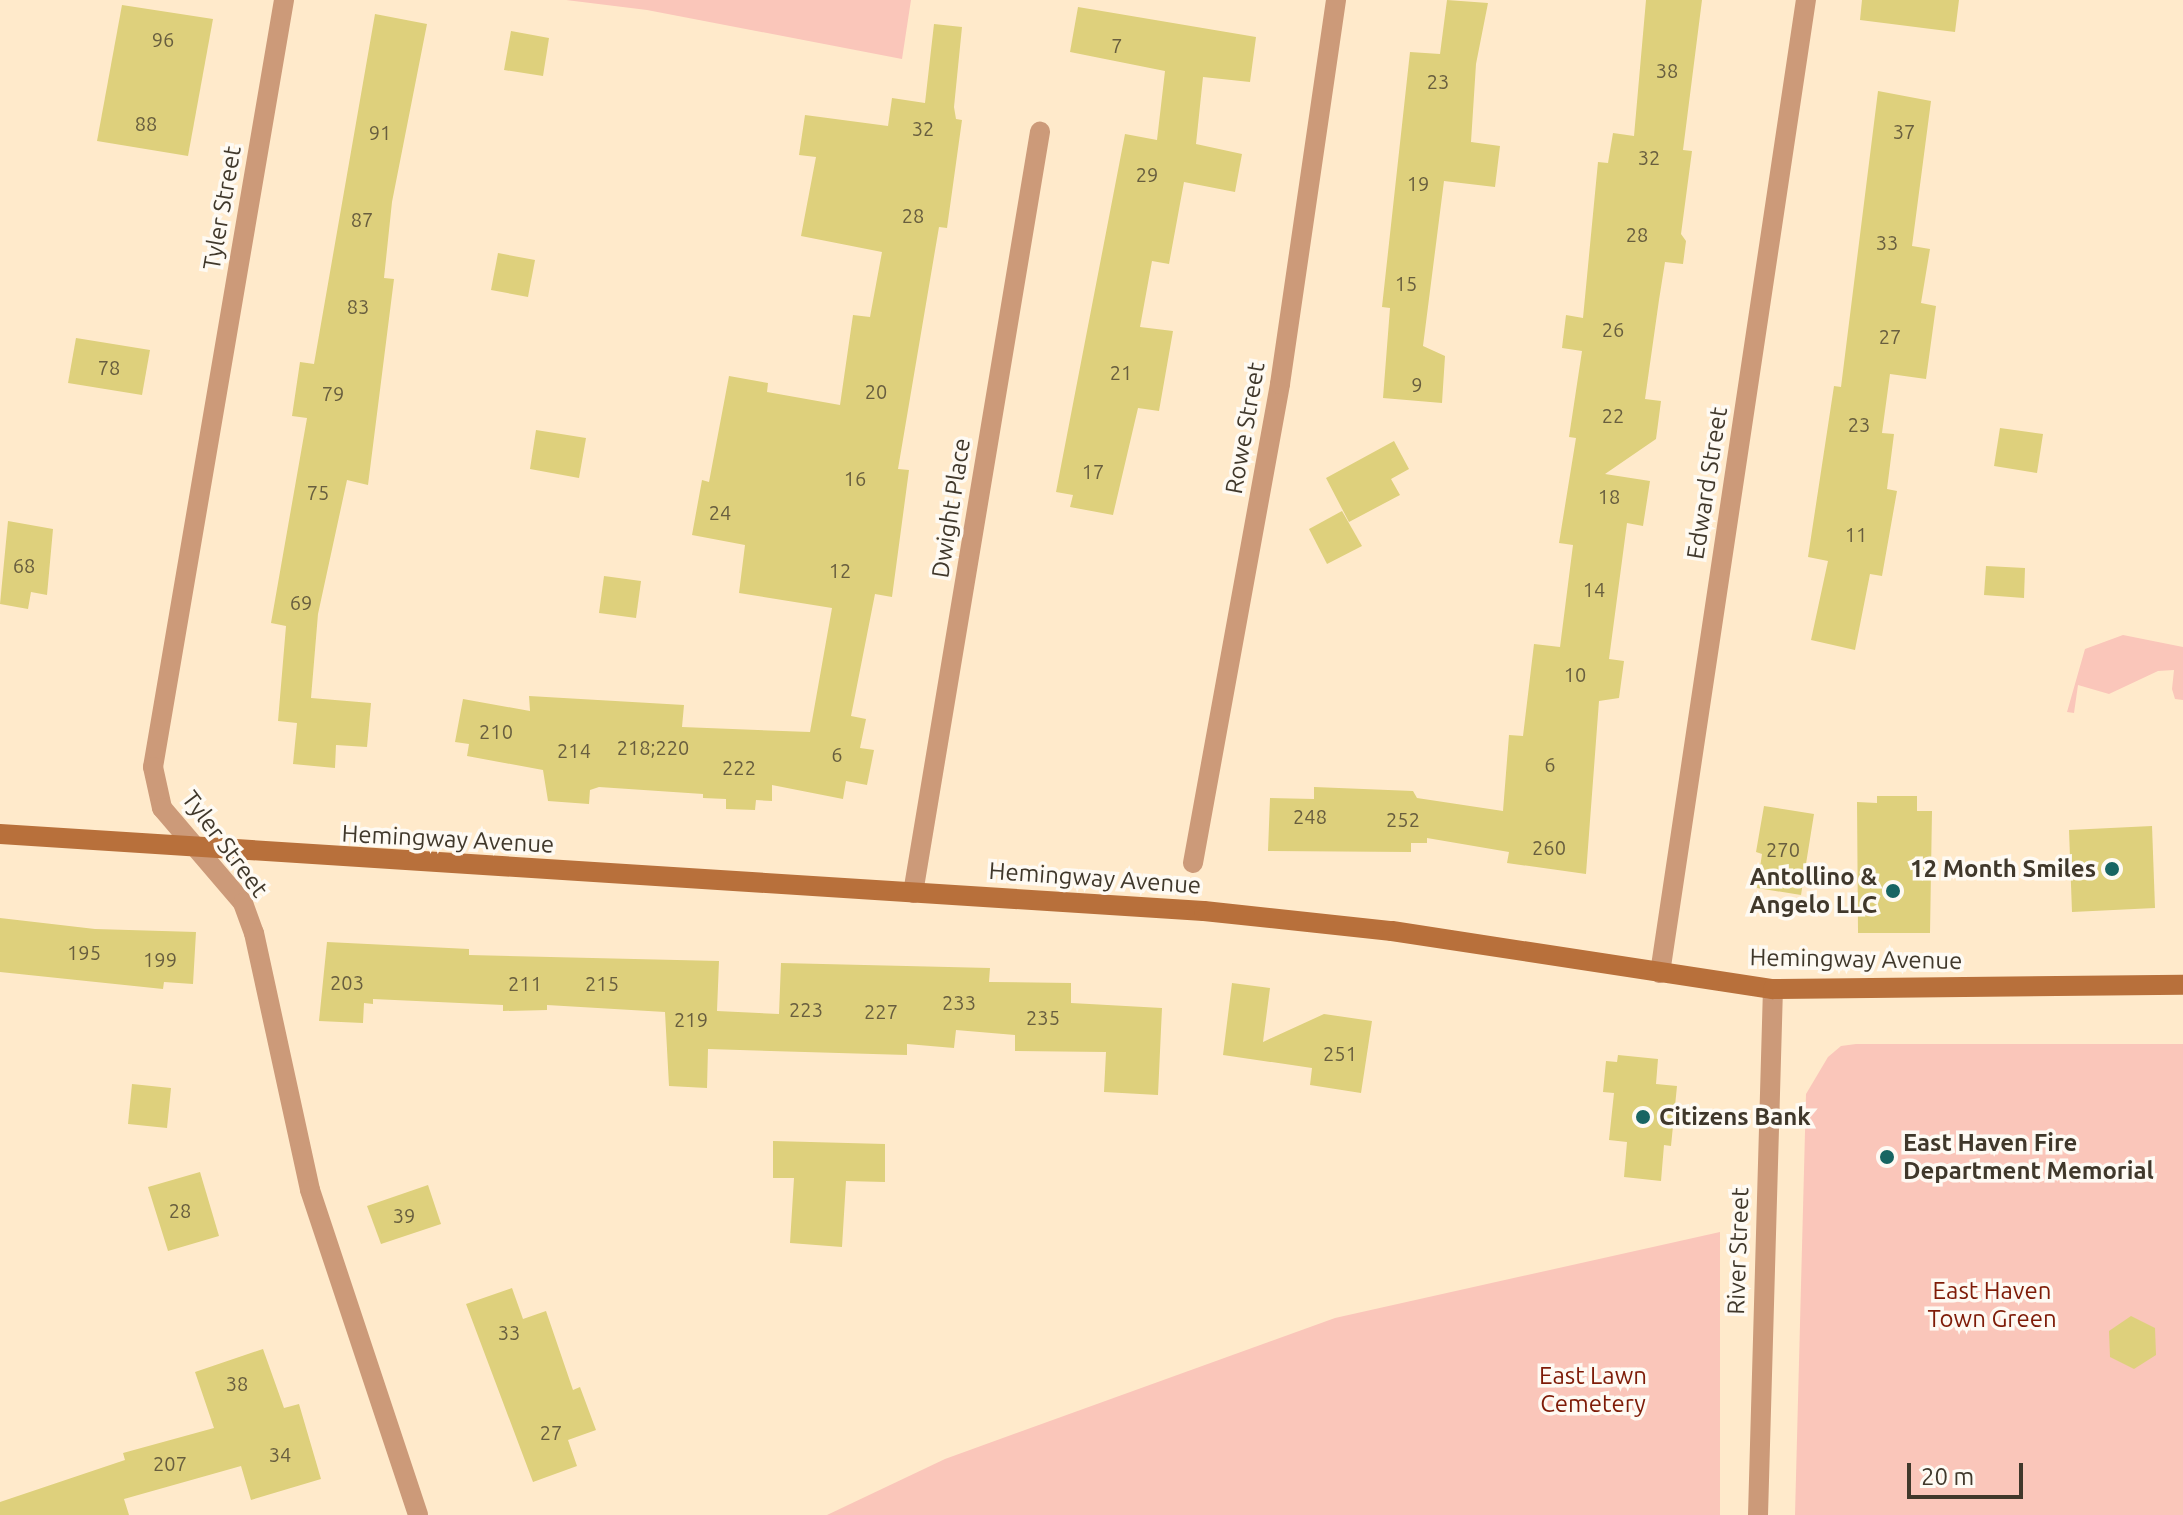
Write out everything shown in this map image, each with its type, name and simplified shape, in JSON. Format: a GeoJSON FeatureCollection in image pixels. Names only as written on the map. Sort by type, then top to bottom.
{"type":"FeatureCollection","features":[{"type":"Feature","properties":{"kind":"main road","name":"Hemingway Avenue"},"geometry":{"type":"LineString","coordinates":[[0,834],[196,850],[1204,911],[1377,929],[1773,989],[2183,985]]}},
{"type":"Feature","properties":{"kind":"street","name":"Tyler Street"},"geometry":{"type":"LineString","coordinates":[[284,0],[153,767],[162,808],[243,903],[254,933],[310,1190],[418,1515]]}},
{"type":"Feature","properties":{"kind":"street","name":"Rowe Street"},"geometry":{"type":"LineString","coordinates":[[1193,863],[1280,384],[1336,0]]}},
{"type":"Feature","properties":{"kind":"street","name":"Edward Street"},"geometry":{"type":"LineString","coordinates":[[1660,973],[1806,0]]}},
{"type":"Feature","properties":{"kind":"street","name":"Dwight Place"},"geometry":{"type":"LineString","coordinates":[[913,893],[1040,132]]}},
{"type":"Feature","properties":{"kind":"street","name":"River Street"},"geometry":{"type":"LineString","coordinates":[[1758,1515],[1773,989]]}},
{"type":"Feature","properties":{"kind":"green space"},"geometry":{"type":"Polygon","coordinates":[[[566,0],[911,0],[902,59],[647,10],[566,0]]]}},
{"type":"Feature","properties":{"kind":"green space"},"geometry":{"type":"Polygon","coordinates":[[[2123,635],[2183,647],[2183,700],[2175,699],[2172,689],[2174,670],[2158,671],[2109,694],[2078,685],[2074,713],[2067,712],[2085,649],[2123,635]]]}},
{"type":"Feature","properties":{"kind":"green space","name":"East Haven Town Green"},"geometry":{"type":"Polygon","coordinates":[[[2183,1044],[2183,1515],[1795,1515],[1806,1094],[1828,1057],[1841,1046],[2183,1044]]]}},
{"type":"Feature","properties":{"kind":"green space","name":"East Lawn Cemetery"},"geometry":{"type":"Polygon","coordinates":[[[1720,1232],[1720,1515],[827,1515],[945,1459],[1335,1318],[1720,1232]]]}},
{"type":"Feature","properties":{"kind":"building"},"geometry":{"type":"Polygon","coordinates":[[[1447,0],[1488,3],[1476,64],[1471,142],[1500,146],[1495,187],[1444,181],[1423,346],[1445,356],[1442,403],[1383,398],[1390,308],[1382,307],[1410,52],[1440,54],[1447,0]]]}},
{"type":"Feature","properties":{"kind":"building"},"geometry":{"type":"Polygon","coordinates":[[[1646,0],[1702,0],[1683,150],[1692,151],[1681,234],[1686,241],[1683,264],[1665,262],[1659,300],[1645,399],[1661,401],[1656,439],[1605,474],[1650,481],[1643,526],[1627,523],[1609,659],[1624,661],[1619,698],[1599,701],[1586,874],[1507,863],[1509,852],[1427,838],[1427,843],[1411,843],[1411,852],[1268,851],[1270,798],[1314,799],[1314,787],[1413,791],[1417,798],[1503,811],[1509,735],[1523,736],[1534,644],[1560,647],[1573,545],[1559,543],[1576,438],[1569,437],[1582,351],[1562,348],[1566,315],[1583,318],[1598,162],[1608,163],[1613,133],[1634,136],[1646,0]]]}},
{"type":"Feature","properties":{"kind":"building"},"geometry":{"type":"Polygon","coordinates":[[[1862,0],[1959,0],[1955,32],[1860,20],[1862,0]]]}},
{"type":"Feature","properties":{"kind":"building"},"geometry":{"type":"Polygon","coordinates":[[[122,5],[213,19],[188,156],[97,141],[122,5]]]}},
{"type":"Feature","properties":{"kind":"building"},"geometry":{"type":"Polygon","coordinates":[[[1078,7],[1256,37],[1250,82],[1203,77],[1196,144],[1242,154],[1235,192],[1184,182],[1169,264],[1152,261],[1140,327],[1173,331],[1159,411],[1138,408],[1113,515],[1070,507],[1073,495],[1056,492],[1125,134],[1157,140],[1165,71],[1070,52],[1078,7]]]}},
{"type":"Feature","properties":{"kind":"building"},"geometry":{"type":"Polygon","coordinates":[[[375,14],[427,24],[392,202],[384,278],[394,279],[368,485],[347,480],[318,614],[311,698],[371,703],[367,747],[336,745],[335,768],[293,764],[297,723],[278,721],[286,626],[271,623],[307,418],[292,416],[300,362],[314,364],[375,14]]]}},
{"type":"Feature","properties":{"kind":"building"},"geometry":{"type":"Polygon","coordinates":[[[934,24],[962,27],[954,107],[956,119],[962,120],[947,228],[939,227],[898,469],[909,470],[892,597],[875,594],[851,716],[866,719],[860,748],[874,750],[867,785],[846,781],[843,799],[772,785],[772,801],[756,800],[755,810],[726,809],[726,799],[703,798],[703,794],[599,787],[590,790],[589,804],[548,801],[543,770],[467,756],[469,744],[455,742],[463,699],[530,711],[529,696],[684,705],[682,727],[810,732],[832,608],[739,593],[745,545],[692,535],[702,480],[709,482],[729,376],[768,383],[767,392],[840,405],[853,315],[870,317],[882,252],[801,236],[816,157],[799,155],[805,115],[888,126],[892,98],[925,103],[934,24]]]}},
{"type":"Feature","properties":{"kind":"building"},"geometry":{"type":"Polygon","coordinates":[[[511,31],[549,38],[543,76],[504,70],[511,31]]]}},
{"type":"Feature","properties":{"kind":"building"},"geometry":{"type":"Polygon","coordinates":[[[1878,91],[1931,101],[1912,246],[1930,249],[1921,303],[1936,306],[1926,379],[1890,374],[1882,433],[1894,434],[1887,489],[1897,491],[1882,576],[1870,574],[1855,650],[1811,640],[1828,561],[1808,557],[1834,386],[1841,387],[1878,91]]]}},
{"type":"Feature","properties":{"kind":"building"},"geometry":{"type":"Polygon","coordinates":[[[498,253],[535,260],[528,297],[491,290],[498,253]]]}},
{"type":"Feature","properties":{"kind":"building"},"geometry":{"type":"Polygon","coordinates":[[[76,338],[150,350],[142,395],[68,383],[76,338]]]}},
{"type":"Feature","properties":{"kind":"building"},"geometry":{"type":"Polygon","coordinates":[[[2000,428],[2043,434],[2037,473],[1994,466],[2000,428]]]}},
{"type":"Feature","properties":{"kind":"building"},"geometry":{"type":"Polygon","coordinates":[[[536,430],[586,438],[579,478],[530,469],[536,430]]]}},
{"type":"Feature","properties":{"kind":"building"},"geometry":{"type":"Polygon","coordinates":[[[1394,441],[1409,469],[1391,479],[1400,495],[1349,522],[1326,478],[1394,441]]]}},
{"type":"Feature","properties":{"kind":"building"},"geometry":{"type":"Polygon","coordinates":[[[1342,511],[1362,546],[1327,564],[1309,529],[1342,511]]]}},
{"type":"Feature","properties":{"kind":"building"},"geometry":{"type":"Polygon","coordinates":[[[8,521],[53,529],[47,595],[31,592],[28,609],[0,604],[8,521]]]}},
{"type":"Feature","properties":{"kind":"building"},"geometry":{"type":"Polygon","coordinates":[[[1986,566],[2025,568],[2024,598],[1984,595],[1986,566]]]}},
{"type":"Feature","properties":{"kind":"building"},"geometry":{"type":"Polygon","coordinates":[[[604,576],[641,581],[636,618],[599,613],[604,576]]]}},
{"type":"Feature","properties":{"kind":"building","name":"Antollino & Angelo LLC"},"geometry":{"type":"Polygon","coordinates":[[[1877,796],[1917,796],[1917,811],[1932,811],[1930,933],[1858,933],[1857,802],[1877,803],[1877,796]]]}},
{"type":"Feature","properties":{"kind":"building"},"geometry":{"type":"Polygon","coordinates":[[[1764,806],[1814,814],[1801,895],[1757,888],[1762,854],[1756,852],[1764,806]]]}},
{"type":"Feature","properties":{"kind":"building","name":"12 Month Smiles"},"geometry":{"type":"Polygon","coordinates":[[[2152,826],[2155,908],[2072,912],[2069,830],[2152,826]]]}},
{"type":"Feature","properties":{"kind":"building"},"geometry":{"type":"Polygon","coordinates":[[[0,918],[95,929],[196,932],[193,984],[164,982],[163,989],[0,972],[0,918]]]}},
{"type":"Feature","properties":{"kind":"building"},"geometry":{"type":"Polygon","coordinates":[[[327,942],[469,949],[469,955],[719,961],[717,1011],[779,1014],[781,963],[990,968],[989,982],[1071,983],[1071,1003],[1162,1008],[1158,1095],[1104,1092],[1106,1052],[1015,1051],[1015,1035],[956,1030],[954,1048],[907,1044],[907,1055],[708,1049],[707,1088],[669,1086],[665,1012],[547,1005],[547,1010],[503,1011],[503,1005],[373,999],[373,1004],[364,1003],[363,1023],[319,1021],[327,942]]]}},
{"type":"Feature","properties":{"kind":"building"},"geometry":{"type":"Polygon","coordinates":[[[1232,983],[1270,988],[1263,1042],[1324,1014],[1372,1021],[1361,1093],[1310,1085],[1312,1068],[1223,1055],[1232,983]]]}},
{"type":"Feature","properties":{"kind":"building","name":"Citizens Bank"},"geometry":{"type":"Polygon","coordinates":[[[1618,1055],[1658,1059],[1656,1084],[1677,1086],[1671,1146],[1664,1145],[1661,1181],[1624,1177],[1627,1142],[1609,1140],[1614,1093],[1603,1092],[1606,1061],[1617,1062],[1618,1055]]]}},
{"type":"Feature","properties":{"kind":"building"},"geometry":{"type":"Polygon","coordinates":[[[132,1084],[171,1088],[167,1128],[128,1124],[132,1084]]]}},
{"type":"Feature","properties":{"kind":"building"},"geometry":{"type":"Polygon","coordinates":[[[773,1141],[885,1144],[885,1182],[846,1181],[842,1247],[790,1243],[794,1178],[773,1178],[773,1141]]]}},
{"type":"Feature","properties":{"kind":"building"},"geometry":{"type":"Polygon","coordinates":[[[200,1172],[219,1236],[168,1251],[148,1187],[200,1172]]]}},
{"type":"Feature","properties":{"kind":"building"},"geometry":{"type":"Polygon","coordinates":[[[428,1185],[441,1224],[381,1244],[367,1206],[428,1185]]]}},
{"type":"Feature","properties":{"kind":"building"},"geometry":{"type":"Polygon","coordinates":[[[512,1288],[523,1319],[546,1311],[573,1390],[580,1387],[596,1430],[568,1440],[577,1466],[533,1482],[466,1304],[512,1288]]]}},
{"type":"Feature","properties":{"kind":"building"},"geometry":{"type":"Polygon","coordinates":[[[2131,1316],[2155,1328],[2156,1355],[2134,1369],[2110,1357],[2109,1331],[2131,1316]]]}},
{"type":"Feature","properties":{"kind":"building"},"geometry":{"type":"Polygon","coordinates":[[[263,1349],[284,1408],[299,1404],[321,1479],[251,1500],[241,1466],[124,1499],[129,1515],[0,1515],[0,1502],[125,1460],[123,1453],[214,1428],[195,1372],[263,1349]]]}},
{"type":"Feature","properties":{"kind":"place","name":"12 Month Smiles"},"geometry":{"type":"Point","coordinates":[2112,869]}},
{"type":"Feature","properties":{"kind":"place","name":"Antollino & Angelo LLC"},"geometry":{"type":"Point","coordinates":[1893,891]}},
{"type":"Feature","properties":{"kind":"place","name":"Citizens Bank"},"geometry":{"type":"Point","coordinates":[1643,1117]}},
{"type":"Feature","properties":{"kind":"place","name":"East Haven Fire Department Memorial"},"geometry":{"type":"Point","coordinates":[1887,1157]}}]}
